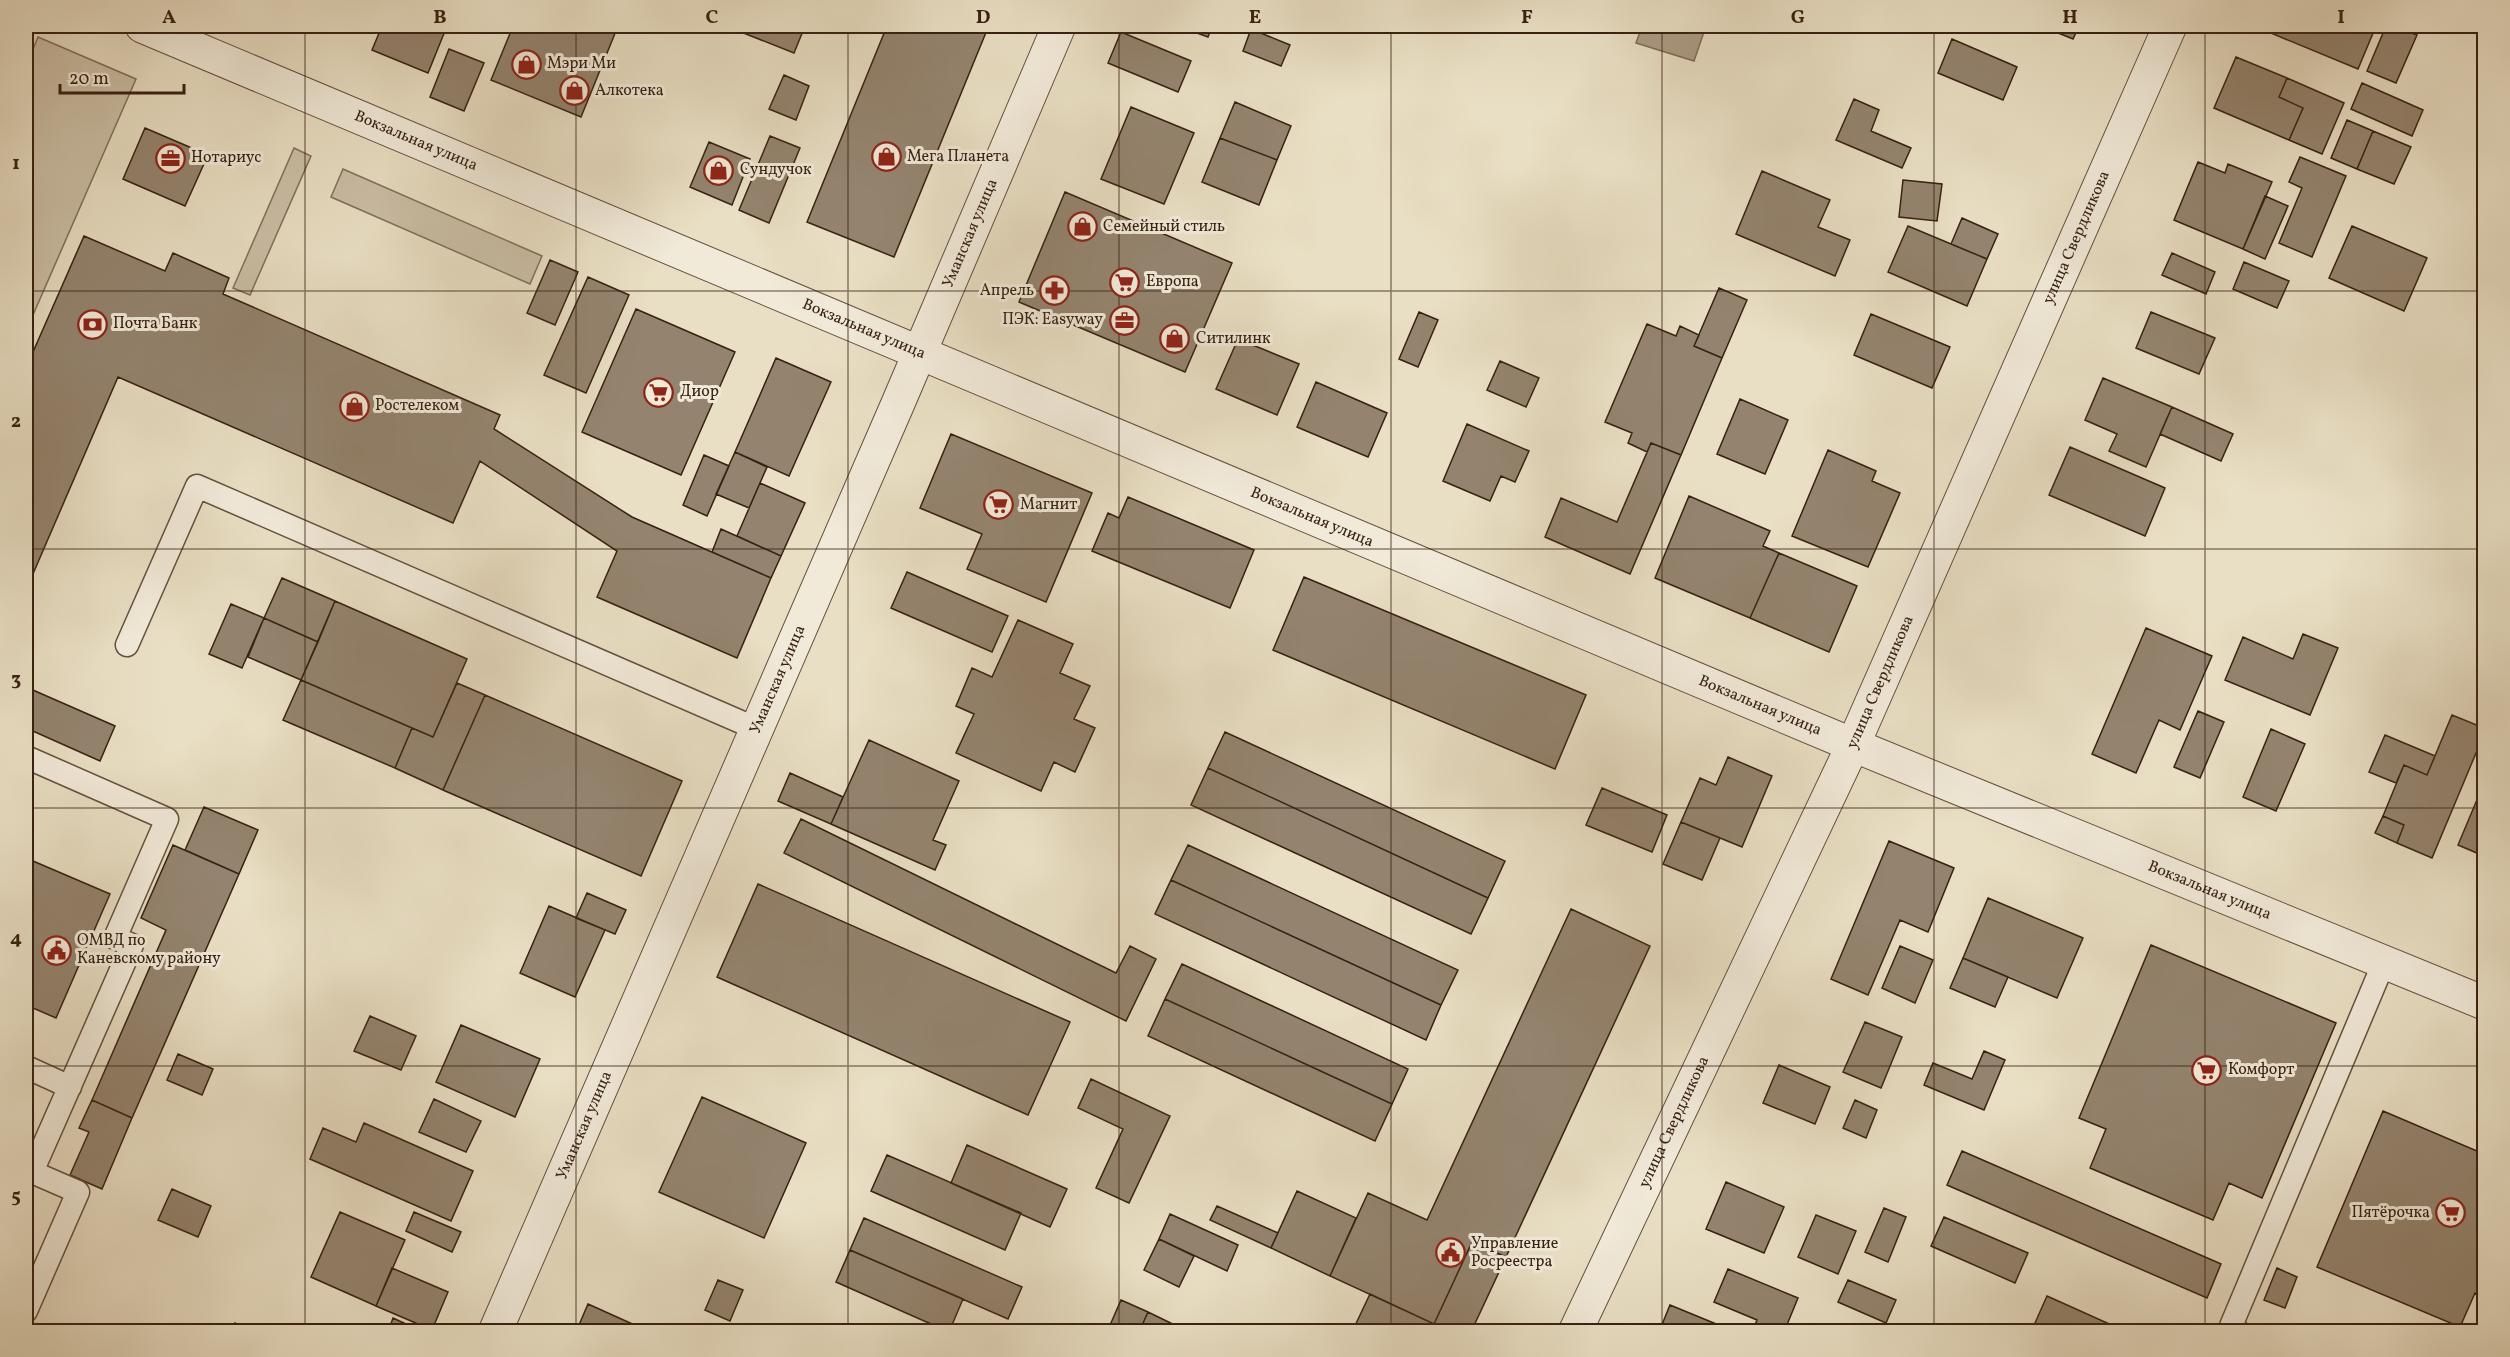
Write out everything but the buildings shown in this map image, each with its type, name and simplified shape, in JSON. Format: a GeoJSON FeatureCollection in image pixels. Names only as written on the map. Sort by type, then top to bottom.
{"type":"FeatureCollection","features":[{"type":"Feature","properties":{"kind":"street","name":"Вокзальная улица"},"geometry":{"type":"LineString","coordinates":[[142,26],[1853,744],[2484,1003]]}},
{"type":"Feature","properties":{"kind":"street","name":"Уманская улица"},"geometry":{"type":"LineString","coordinates":[[495,1332],[920,353],[1059,26]]}},
{"type":"Feature","properties":{"kind":"street","name":"улица Свердликова"},"geometry":{"type":"LineString","coordinates":[[1575,1332],[1853,744],[2170,26]]}},
{"type":"Feature","properties":{"kind":"lane"},"geometry":{"type":"LineString","coordinates":[[127,645],[196,486],[757,729]]}},
{"type":"Feature","properties":{"kind":"lane"},"geometry":{"type":"LineString","coordinates":[[26,757],[167,819],[115,938],[132,945],[32,1172],[78,1192],[26,1311]]}},
{"type":"Feature","properties":{"kind":"lane"},"geometry":{"type":"LineString","coordinates":[[2239,1332],[2231,1326],[2384,962]]}},
{"type":"Feature","properties":{"kind":"lane"},"geometry":{"type":"LineString","coordinates":[[26,1067],[70,1087]]}},
{"type":"Feature","properties":{"kind":"shaded area"},"geometry":{"type":"Polygon","coordinates":[[[1642,26],[1706,26],[1694,61],[1636,43],[1642,26]]]}},
{"type":"Feature","properties":{"kind":"shaded area"},"geometry":{"type":"Polygon","coordinates":[[[38,37],[136,79],[26,331],[26,66],[38,37]]]}},
{"type":"Feature","properties":{"kind":"shaded area"},"geometry":{"type":"Polygon","coordinates":[[[294,148],[311,156],[250,295],[233,288],[294,148]]]}},
{"type":"Feature","properties":{"kind":"shaded area"},"geometry":{"type":"Polygon","coordinates":[[[343,169],[542,256],[530,284],[331,197],[343,169]]]}},
{"type":"Feature","properties":{"kind":"place","name":"Мэри Ми"},"geometry":{"type":"Point","coordinates":[526,64]}},
{"type":"Feature","properties":{"kind":"place","name":"Алкотека"},"geometry":{"type":"Point","coordinates":[574,91]}},
{"type":"Feature","properties":{"kind":"place","name":"Мега Планета"},"geometry":{"type":"Point","coordinates":[886,157]}},
{"type":"Feature","properties":{"kind":"place","name":"Нотариус"},"geometry":{"type":"Point","coordinates":[170,158]}},
{"type":"Feature","properties":{"kind":"place","name":"Сундучок"},"geometry":{"type":"Point","coordinates":[719,170]}},
{"type":"Feature","properties":{"kind":"place","name":"Семейный стиль"},"geometry":{"type":"Point","coordinates":[1082,227]}},
{"type":"Feature","properties":{"kind":"place","name":"Европа"},"geometry":{"type":"Point","coordinates":[1125,282]}},
{"type":"Feature","properties":{"kind":"place","name":"Апрель"},"geometry":{"type":"Point","coordinates":[1055,291]}},
{"type":"Feature","properties":{"kind":"place","name":"ПЭК: Easyway"},"geometry":{"type":"Point","coordinates":[1124,320]}},
{"type":"Feature","properties":{"kind":"place","name":"Почта Банк"},"geometry":{"type":"Point","coordinates":[92,324]}},
{"type":"Feature","properties":{"kind":"place","name":"Ситилинк"},"geometry":{"type":"Point","coordinates":[1175,339]}},
{"type":"Feature","properties":{"kind":"place","name":"Диор"},"geometry":{"type":"Point","coordinates":[659,392]}},
{"type":"Feature","properties":{"kind":"place","name":"Ростелеком"},"geometry":{"type":"Point","coordinates":[354,406]}},
{"type":"Feature","properties":{"kind":"place","name":"Магнит"},"geometry":{"type":"Point","coordinates":[999,505]}},
{"type":"Feature","properties":{"kind":"place","name":"ОМВД по Каневскому району"},"geometry":{"type":"Point","coordinates":[56,950]}},
{"type":"Feature","properties":{"kind":"place","name":"Комфорт"},"geometry":{"type":"Point","coordinates":[2207,1070]}},
{"type":"Feature","properties":{"kind":"place","name":"Пятёрочка"},"geometry":{"type":"Point","coordinates":[2451,1213]}},
{"type":"Feature","properties":{"kind":"place","name":"Управление Росреестра"},"geometry":{"type":"Point","coordinates":[1450,1253]}}]}
